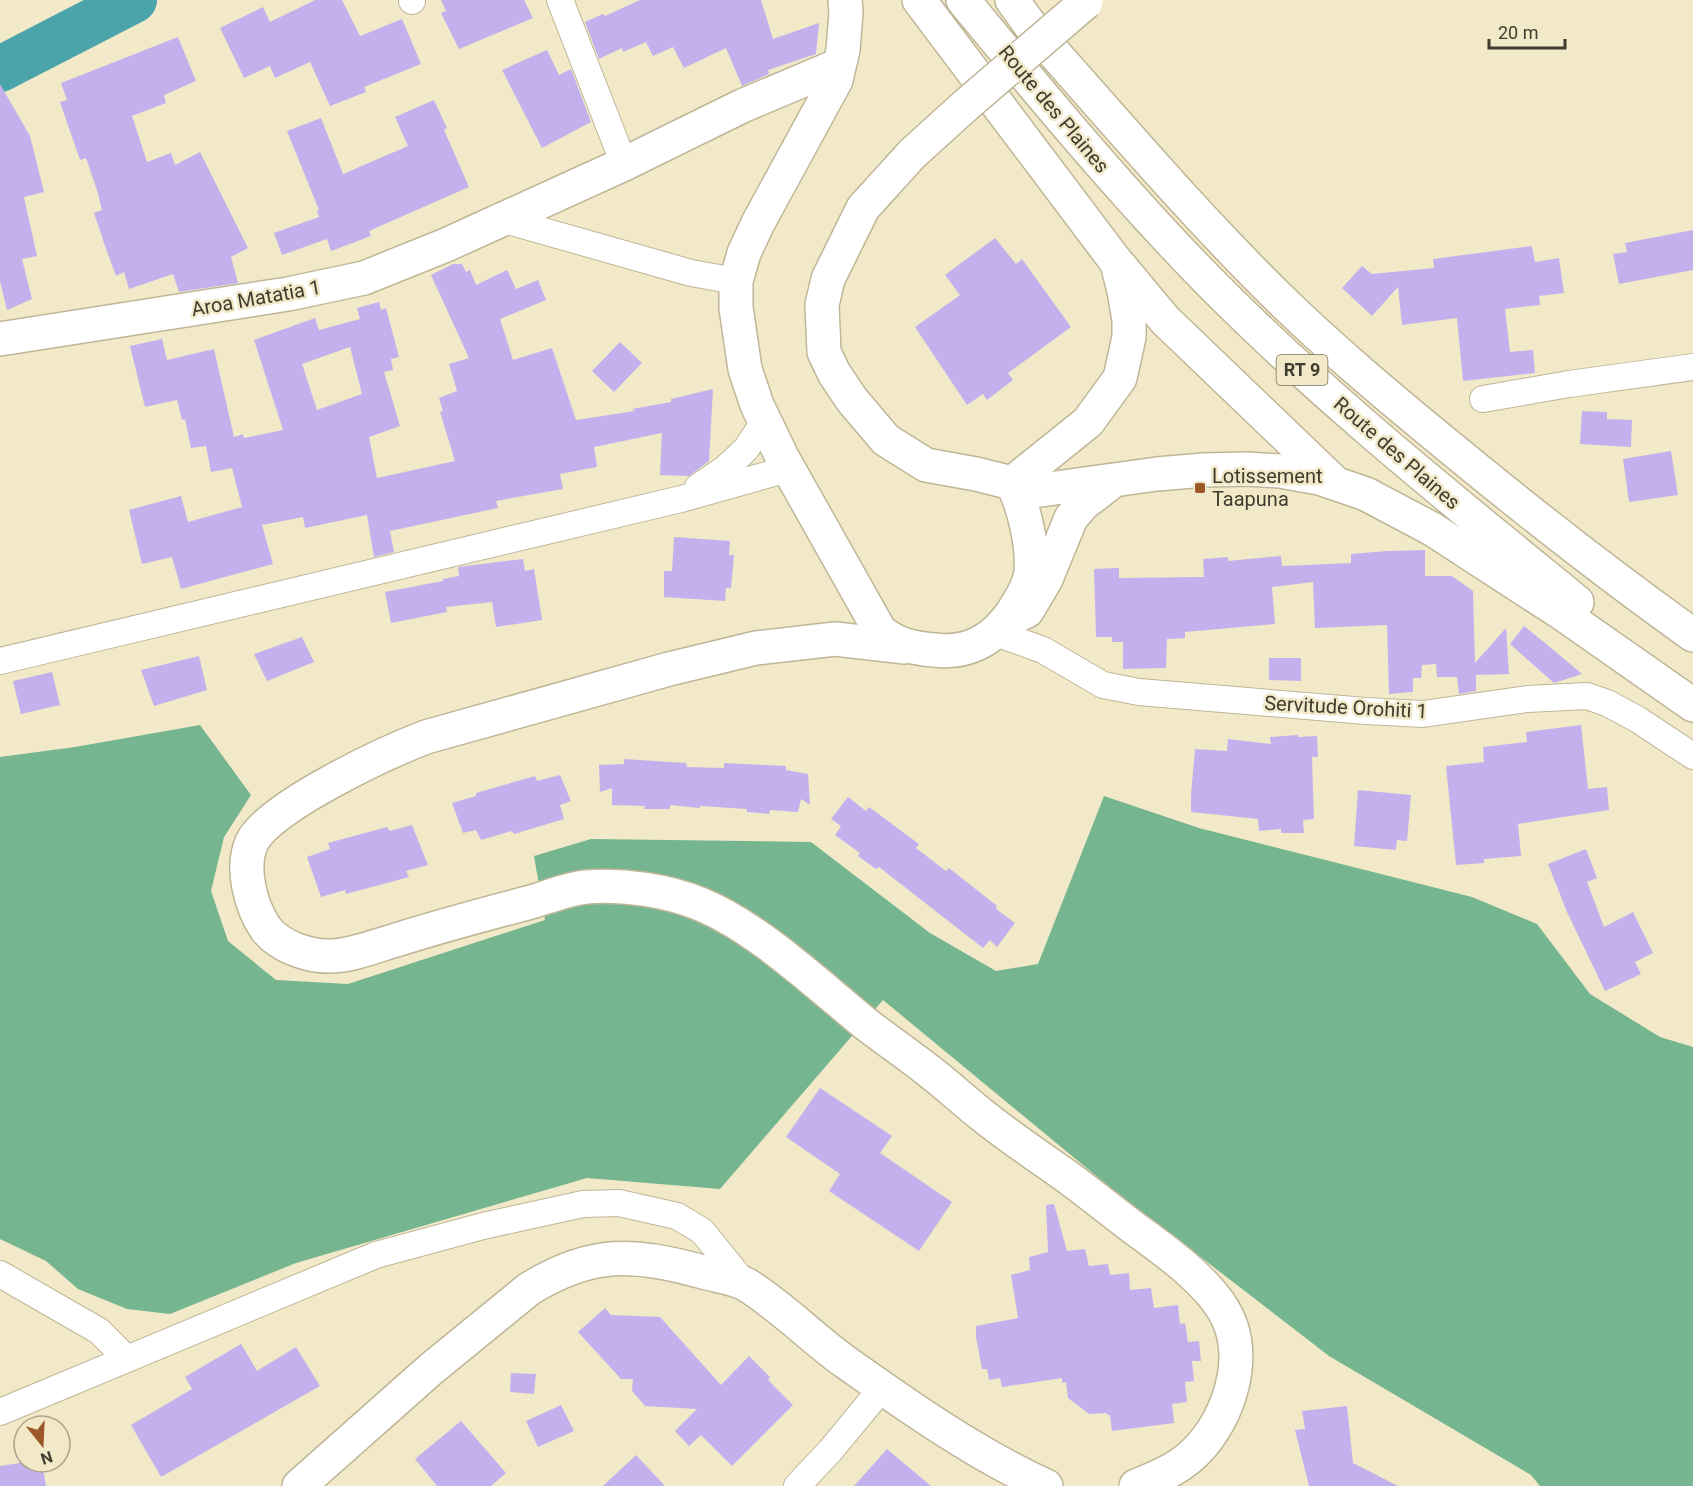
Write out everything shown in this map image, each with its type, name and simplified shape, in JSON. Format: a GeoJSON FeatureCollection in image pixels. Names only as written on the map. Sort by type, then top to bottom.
{"type":"FeatureCollection","features":[{"type":"Feature","properties":{"kind":"main road"},"geometry":{"type":"LineString","coordinates":[[845,0],[846,13],[836,80],[758,223],[739,266],[736,281],[736,309],[746,369],[764,422],[788,469],[880,631],[905,647]]}},
{"type":"Feature","properties":{"kind":"main road"},"geometry":{"type":"LineString","coordinates":[[919,0],[1117,263],[1165,320],[1335,483]]}},
{"type":"Feature","properties":{"kind":"main road","name":"Route des Plaines"},"geometry":{"type":"LineString","coordinates":[[963,0],[1115,182],[1196,269],[1286,357],[1430,483],[1580,605],[1693,684]]}},
{"type":"Feature","properties":{"kind":"main road","name":"Route des Plaines"},"geometry":{"type":"LineString","coordinates":[[1012,0],[1033,29],[1185,200],[1273,292],[1341,357],[1523,507],[1630,590],[1693,634]]}},
{"type":"Feature","properties":{"kind":"main road"},"geometry":{"type":"LineString","coordinates":[[1088,1],[912,154],[864,208],[828,279],[822,305],[824,352],[834,373],[852,400],[886,440],[926,465],[1012,483],[1034,491],[1157,474],[1246,469],[1280,471],[1335,483],[1366,494],[1432,530],[1563,614],[1693,705]]}},
{"type":"Feature","properties":{"kind":"main road","name":"Aroa Matatia 1"},"geometry":{"type":"LineString","coordinates":[[0,339],[288,294],[364,278],[446,245],[624,164],[742,105],[839,65]]}},
{"type":"Feature","properties":{"kind":"main road"},"geometry":{"type":"LineString","coordinates":[[1012,483],[1088,422],[1120,378],[1129,337],[1129,320],[1117,263]]}},
{"type":"Feature","properties":{"kind":"main road"},"geometry":{"type":"LineString","coordinates":[[1113,481],[1083,504],[1071,518],[1046,579],[1027,611],[967,649],[952,652],[835,639],[756,648],[669,669],[426,737],[398,748],[321,788],[283,812],[263,828],[252,843],[246,866],[249,886],[257,911],[267,930],[283,944],[299,951],[328,956],[356,952],[583,887],[617,887],[680,897],[700,904],[743,927],[927,1069],[1019,1144],[1064,1174],[1183,1265],[1221,1304],[1231,1325],[1236,1348],[1235,1378],[1217,1424],[1184,1462],[1136,1486]]}},
{"type":"Feature","properties":{"kind":"main road"},"geometry":{"type":"LineString","coordinates":[[1002,627],[1023,597],[1031,573],[1021,501],[1012,483]]}},
{"type":"Feature","properties":{"kind":"main road"},"geometry":{"type":"LineString","coordinates":[[298,1486],[431,1369],[529,1289],[581,1263],[628,1257],[658,1261],[745,1284],[840,1359],[882,1388],[1015,1472],[1046,1486]]}},
{"type":"Feature","properties":{"kind":"street"},"geometry":{"type":"LineString","coordinates":[[560,0],[624,164]]}},
{"type":"Feature","properties":{"kind":"street"},"geometry":{"type":"LineString","coordinates":[[501,219],[691,273],[736,281]]}},
{"type":"Feature","properties":{"kind":"street"},"geometry":{"type":"LineString","coordinates":[[1483,399],[1569,384],[1693,367]]}},
{"type":"Feature","properties":{"kind":"street"},"geometry":{"type":"LineString","coordinates":[[681,499],[726,468],[746,449],[764,422]]}},
{"type":"Feature","properties":{"kind":"street"},"geometry":{"type":"LineString","coordinates":[[0,661],[681,499],[788,469]]}},
{"type":"Feature","properties":{"kind":"street","name":"Servitude Orohiti 1"},"geometry":{"type":"LineString","coordinates":[[1002,627],[1103,685],[1139,693],[1423,714],[1527,699],[1587,696],[1607,703],[1637,719],[1693,756]]}},
{"type":"Feature","properties":{"kind":"street"},"geometry":{"type":"LineString","coordinates":[[0,1412],[376,1255],[483,1226],[583,1204],[619,1203],[677,1216],[702,1232],[745,1284]]}},
{"type":"Feature","properties":{"kind":"street"},"geometry":{"type":"LineString","coordinates":[[0,1274],[99,1331],[127,1359]]}},
{"type":"Feature","properties":{"kind":"street"},"geometry":{"type":"LineString","coordinates":[[797,1486],[830,1451],[882,1388]]}},
{"type":"Feature","properties":{"kind":"green space"},"geometry":{"type":"Polygon","coordinates":[[[200,725],[251,795],[224,837],[211,891],[228,941],[276,980],[348,984],[545,920],[534,856],[591,839],[811,842],[930,933],[996,971],[1038,964],[1104,796],[1199,828],[1472,897],[1537,924],[1590,994],[1660,1037],[1693,1047],[1693,1486],[1540,1486],[1531,1475],[1329,1356],[1106,1184],[883,1000],[720,1189],[587,1178],[296,1263],[170,1314],[127,1309],[78,1289],[46,1261],[0,1239],[0,757],[75,747],[200,725]]]}},
{"type":"Feature","properties":{"kind":"building"},"geometry":{"type":"Polygon","coordinates":[[[315,0],[342,0],[360,36],[402,19],[421,64],[364,87],[366,92],[330,106],[310,62],[275,78],[270,66],[244,78],[220,28],[263,7],[270,22],[315,0]]]}},
{"type":"Feature","properties":{"kind":"building"},"geometry":{"type":"Polygon","coordinates":[[[441,0],[524,0],[533,18],[459,49],[441,13],[446,11],[441,0]]]}},
{"type":"Feature","properties":{"kind":"building"},"geometry":{"type":"Polygon","coordinates":[[[640,0],[761,0],[773,39],[819,23],[816,54],[768,70],[769,74],[742,86],[726,48],[684,68],[673,47],[653,56],[646,42],[623,52],[622,48],[599,59],[585,22],[603,14],[605,16],[640,0]]]}},
{"type":"Feature","properties":{"kind":"building"},"geometry":{"type":"Polygon","coordinates":[[[178,37],[196,81],[164,95],[166,103],[132,116],[147,162],[171,153],[175,165],[200,152],[248,248],[231,257],[238,283],[179,292],[173,274],[129,289],[124,272],[116,276],[94,213],[102,210],[97,190],[86,158],[80,160],[60,102],[67,100],[61,83],[178,37]]]}},
{"type":"Feature","properties":{"kind":"building"},"geometry":{"type":"Polygon","coordinates":[[[547,50],[559,75],[571,69],[591,122],[542,148],[502,70],[547,50]]]}},
{"type":"Feature","properties":{"kind":"building"},"geometry":{"type":"Polygon","coordinates":[[[0,84],[30,136],[44,192],[24,197],[37,256],[22,259],[32,299],[7,310],[0,281],[0,84]]]}},
{"type":"Feature","properties":{"kind":"building"},"geometry":{"type":"Polygon","coordinates":[[[434,100],[447,128],[444,130],[469,187],[369,231],[371,236],[331,251],[327,239],[282,255],[274,233],[319,217],[317,211],[319,210],[287,131],[321,118],[343,174],[408,146],[395,117],[434,100]]]}},
{"type":"Feature","properties":{"kind":"building"},"geometry":{"type":"Polygon","coordinates":[[[1693,230],[1693,270],[1619,284],[1613,254],[1627,252],[1625,243],[1693,230]]]}},
{"type":"Feature","properties":{"kind":"building"},"geometry":{"type":"Polygon","coordinates":[[[995,238],[1016,264],[1022,259],[1071,327],[1008,373],[1013,380],[987,400],[983,394],[967,405],[915,327],[960,295],[945,275],[995,238]]]}},
{"type":"Feature","properties":{"kind":"building"},"geometry":{"type":"Polygon","coordinates":[[[1532,246],[1535,262],[1559,258],[1564,293],[1539,296],[1540,305],[1505,309],[1510,352],[1533,350],[1535,373],[1463,381],[1457,318],[1402,325],[1398,287],[1372,316],[1342,288],[1362,266],[1372,274],[1434,268],[1433,259],[1532,246]]]}},
{"type":"Feature","properties":{"kind":"building"},"geometry":{"type":"Polygon","coordinates":[[[453,264],[462,264],[466,272],[470,270],[476,285],[507,270],[516,289],[538,280],[546,300],[500,319],[513,360],[552,348],[576,420],[635,411],[632,409],[671,402],[671,399],[713,389],[709,461],[689,476],[660,475],[662,433],[594,447],[597,467],[560,474],[563,489],[496,501],[498,508],[390,531],[394,552],[374,557],[367,515],[305,528],[303,517],[262,525],[273,564],[181,589],[172,557],[142,564],[129,510],[181,496],[188,522],[242,507],[232,468],[211,472],[206,446],[191,448],[185,419],[182,420],[177,400],[145,407],[130,346],[162,339],[167,360],[214,349],[234,437],[243,434],[244,438],[283,430],[254,340],[315,318],[319,330],[360,319],[357,308],[379,302],[381,310],[386,308],[399,357],[391,359],[393,370],[384,372],[400,426],[369,437],[377,478],[455,461],[440,412],[443,411],[439,398],[457,391],[449,364],[469,358],[431,275],[453,264]],[[350,347],[302,364],[317,410],[362,394],[350,347]]]}},
{"type":"Feature","properties":{"kind":"building"},"geometry":{"type":"Polygon","coordinates":[[[620,342],[642,363],[614,392],[592,371],[620,342]]]}},
{"type":"Feature","properties":{"kind":"building"},"geometry":{"type":"Polygon","coordinates":[[[1582,411],[1607,412],[1607,419],[1632,420],[1631,447],[1580,444],[1582,411]]]}},
{"type":"Feature","properties":{"kind":"building"},"geometry":{"type":"Polygon","coordinates":[[[1671,451],[1678,495],[1629,502],[1623,459],[1671,451]]]}},
{"type":"Feature","properties":{"kind":"building"},"geometry":{"type":"Polygon","coordinates":[[[674,537],[730,541],[729,555],[734,555],[731,588],[726,588],[725,601],[664,597],[664,571],[672,571],[674,537]]]}},
{"type":"Feature","properties":{"kind":"building"},"geometry":{"type":"Polygon","coordinates":[[[1425,550],[1425,576],[1452,576],[1473,591],[1475,663],[1506,628],[1509,674],[1476,675],[1476,691],[1459,694],[1457,677],[1437,677],[1436,664],[1422,665],[1421,678],[1413,678],[1413,692],[1389,694],[1387,625],[1315,628],[1313,582],[1272,587],[1275,624],[1185,632],[1185,638],[1167,639],[1166,668],[1123,669],[1123,642],[1112,642],[1112,637],[1096,637],[1094,569],[1119,568],[1119,578],[1204,577],[1203,559],[1228,557],[1228,561],[1281,556],[1282,566],[1351,563],[1351,554],[1425,550]]]}},
{"type":"Feature","properties":{"kind":"building"},"geometry":{"type":"Polygon","coordinates":[[[523,559],[525,571],[534,569],[542,620],[496,627],[492,602],[446,607],[447,612],[391,623],[385,592],[459,576],[458,567],[523,559]]]}},
{"type":"Feature","properties":{"kind":"building"},"geometry":{"type":"Polygon","coordinates":[[[1524,626],[1582,674],[1554,683],[1510,644],[1524,626]]]}},
{"type":"Feature","properties":{"kind":"building"},"geometry":{"type":"Polygon","coordinates":[[[302,637],[314,662],[267,681],[254,654],[302,637]]]}},
{"type":"Feature","properties":{"kind":"building"},"geometry":{"type":"Polygon","coordinates":[[[199,656],[207,690],[154,706],[141,670],[199,656]]]}},
{"type":"Feature","properties":{"kind":"building"},"geometry":{"type":"Polygon","coordinates":[[[1269,658],[1301,658],[1301,681],[1269,680],[1269,658]]]}},
{"type":"Feature","properties":{"kind":"building"},"geometry":{"type":"Polygon","coordinates":[[[52,672],[60,705],[21,714],[13,681],[52,672]]]}},
{"type":"Feature","properties":{"kind":"building"},"geometry":{"type":"Polygon","coordinates":[[[1581,725],[1588,789],[1607,787],[1609,810],[1518,824],[1521,856],[1484,859],[1484,863],[1456,865],[1446,766],[1484,762],[1483,747],[1527,742],[1526,732],[1581,725]]]}},
{"type":"Feature","properties":{"kind":"building"},"geometry":{"type":"Polygon","coordinates":[[[1298,735],[1298,737],[1317,736],[1318,757],[1312,757],[1314,819],[1303,820],[1304,833],[1281,833],[1281,829],[1259,831],[1258,819],[1191,812],[1195,749],[1227,751],[1228,739],[1271,744],[1270,737],[1298,735]]]}},
{"type":"Feature","properties":{"kind":"building"},"geometry":{"type":"Polygon","coordinates":[[[624,759],[686,763],[687,767],[724,768],[724,763],[786,766],[786,770],[808,774],[810,805],[801,799],[798,812],[770,810],[769,814],[747,812],[747,809],[700,806],[700,808],[670,805],[670,809],[644,809],[645,806],[612,805],[612,788],[600,792],[599,765],[624,764],[624,759]]]}},
{"type":"Feature","properties":{"kind":"building"},"geometry":{"type":"Polygon","coordinates":[[[560,775],[571,801],[560,805],[564,819],[514,834],[512,831],[481,840],[476,830],[463,833],[452,803],[476,796],[476,793],[535,776],[537,781],[560,775]]]}},
{"type":"Feature","properties":{"kind":"building"},"geometry":{"type":"Polygon","coordinates":[[[1358,790],[1411,795],[1407,841],[1397,840],[1396,850],[1354,846],[1358,790]]]}},
{"type":"Feature","properties":{"kind":"building"},"geometry":{"type":"Polygon","coordinates":[[[848,797],[866,811],[869,807],[919,844],[916,848],[946,871],[949,868],[1015,923],[997,947],[990,940],[983,948],[879,867],[876,869],[858,856],[860,853],[835,835],[841,826],[831,819],[848,797]]]}},
{"type":"Feature","properties":{"kind":"building"},"geometry":{"type":"Polygon","coordinates":[[[412,825],[428,865],[406,871],[409,877],[346,894],[345,890],[321,897],[307,857],[330,849],[328,843],[387,827],[390,831],[412,825]]]}},
{"type":"Feature","properties":{"kind":"building"},"geometry":{"type":"Polygon","coordinates":[[[1586,849],[1597,878],[1587,882],[1604,927],[1633,912],[1653,953],[1635,962],[1641,974],[1605,991],[1567,912],[1548,864],[1586,849]]]}},
{"type":"Feature","properties":{"kind":"building"},"geometry":{"type":"Polygon","coordinates":[[[820,1088],[892,1136],[880,1153],[952,1202],[919,1251],[829,1191],[840,1174],[786,1137],[820,1088]]]}},
{"type":"Feature","properties":{"kind":"building"},"geometry":{"type":"Polygon","coordinates":[[[1054,1204],[1067,1251],[1085,1249],[1089,1266],[1108,1264],[1110,1275],[1129,1273],[1130,1290],[1151,1288],[1154,1308],[1178,1305],[1180,1324],[1185,1323],[1188,1342],[1199,1341],[1201,1361],[1192,1361],[1194,1381],[1185,1382],[1187,1402],[1172,1404],[1174,1423],[1112,1431],[1110,1415],[1107,1413],[1089,1414],[1068,1398],[1066,1382],[1062,1383],[1062,1378],[1002,1387],[1000,1378],[989,1380],[987,1369],[982,1369],[976,1326],[1018,1318],[1011,1275],[1030,1270],[1029,1257],[1048,1252],[1046,1205],[1054,1204]]]}},
{"type":"Feature","properties":{"kind":"building"},"geometry":{"type":"Polygon","coordinates":[[[605,1308],[611,1315],[660,1317],[721,1385],[749,1356],[770,1377],[768,1380],[793,1405],[732,1466],[701,1435],[689,1446],[675,1431],[697,1409],[645,1406],[632,1391],[633,1379],[621,1379],[578,1332],[605,1308]]]}},
{"type":"Feature","properties":{"kind":"building"},"geometry":{"type":"Polygon","coordinates":[[[241,1344],[257,1371],[296,1347],[320,1386],[161,1477],[131,1425],[192,1389],[185,1377],[241,1344]]]}},
{"type":"Feature","properties":{"kind":"building"},"geometry":{"type":"Polygon","coordinates":[[[511,1373],[536,1374],[534,1394],[510,1392],[511,1373]]]}},
{"type":"Feature","properties":{"kind":"building"},"geometry":{"type":"Polygon","coordinates":[[[561,1405],[574,1431],[538,1447],[526,1421],[561,1405]]]}},
{"type":"Feature","properties":{"kind":"building"},"geometry":{"type":"Polygon","coordinates":[[[1347,1406],[1353,1463],[1398,1486],[1309,1486],[1295,1430],[1305,1429],[1302,1411],[1347,1406]]]}},
{"type":"Feature","properties":{"kind":"building"},"geometry":{"type":"Polygon","coordinates":[[[461,1421],[506,1473],[491,1486],[437,1486],[415,1459],[461,1421]]]}},
{"type":"Feature","properties":{"kind":"building"},"geometry":{"type":"Polygon","coordinates":[[[887,1449],[931,1486],[854,1486],[887,1449]]]}},
{"type":"Feature","properties":{"kind":"building"},"geometry":{"type":"Polygon","coordinates":[[[636,1455],[665,1486],[603,1486],[636,1455]]]}},
{"type":"Feature","properties":{"kind":"building"},"geometry":{"type":"Polygon","coordinates":[[[12,1464],[12,1474],[44,1474],[46,1486],[0,1486],[0,1466],[12,1464]]]}},
{"type":"Feature","properties":{"kind":"waterway"},"geometry":{"type":"LineString","coordinates":[[0,69],[134,0]]}},
{"type":"Feature","properties":{"kind":"place","name":"Lotissement Taapuna"},"geometry":{"type":"Point","coordinates":[1200,488]}}]}
